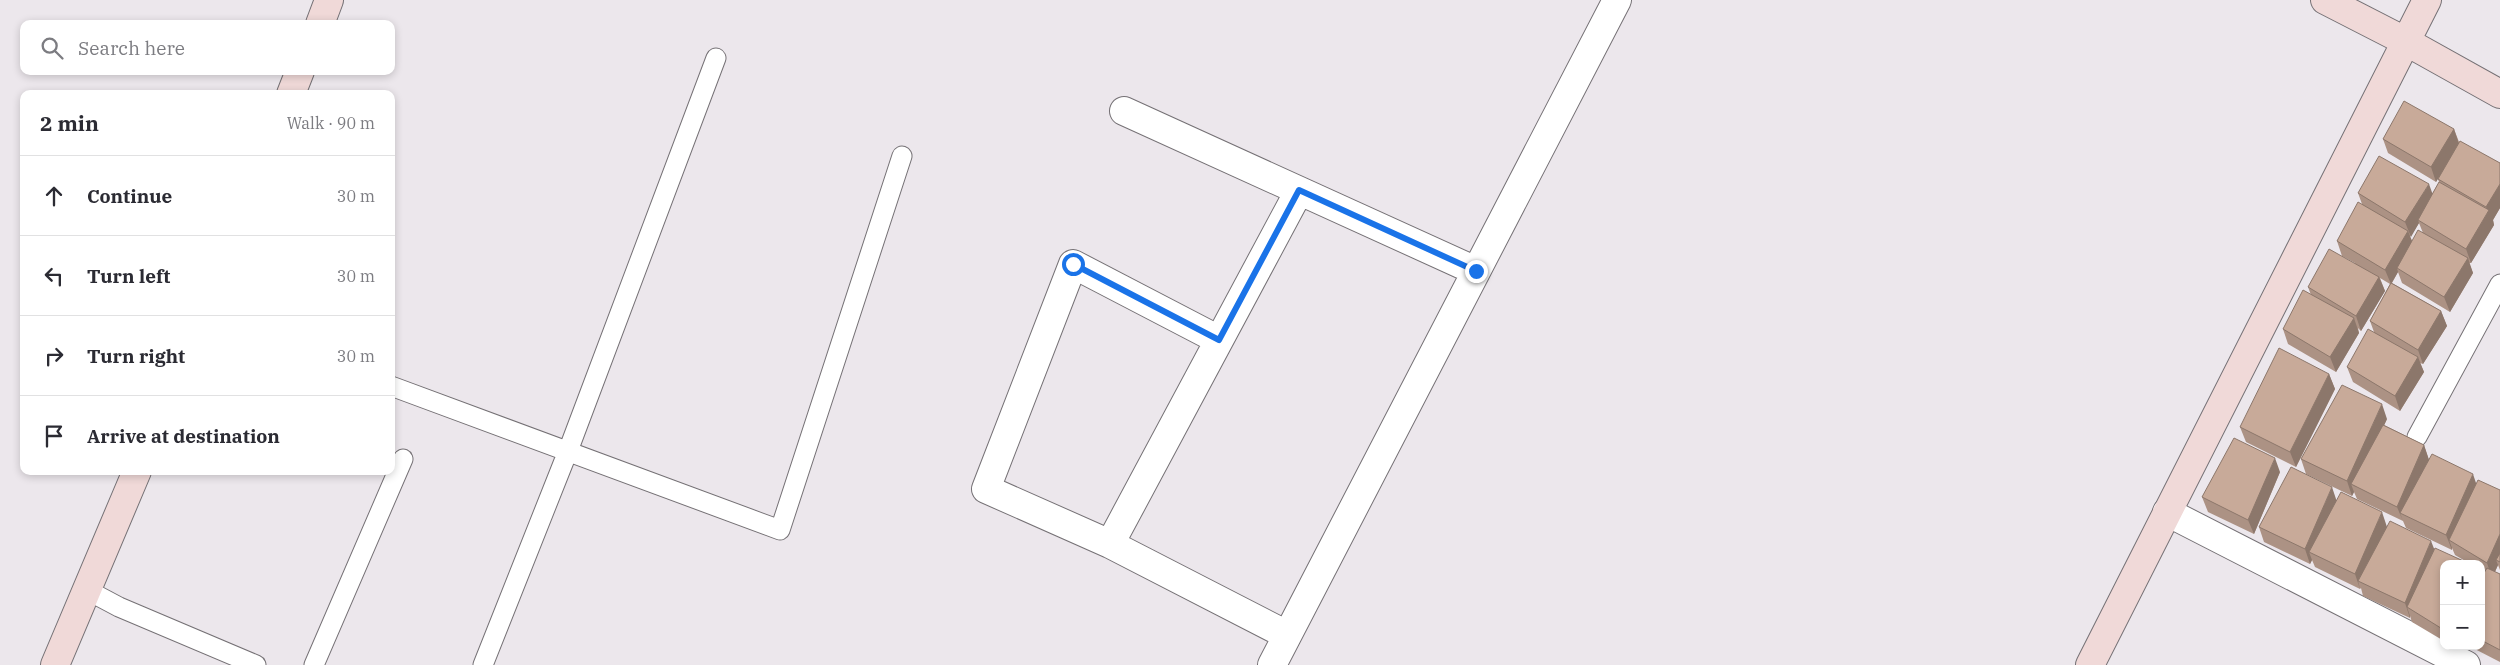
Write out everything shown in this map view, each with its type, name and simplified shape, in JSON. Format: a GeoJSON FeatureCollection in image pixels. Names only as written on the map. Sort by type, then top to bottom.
{"type":"FeatureCollection","features":[{"type":"Feature","properties":{"kind":"street"},"geometry":{"type":"LineString","coordinates":[[322,20],[329,0]]}},
{"type":"Feature","properties":{"kind":"street"},"geometry":{"type":"LineString","coordinates":[[1272,665],[1617,0]]}},
{"type":"Feature","properties":{"kind":"street"},"geometry":{"type":"LineString","coordinates":[[2325,0],[2405,41],[2500,94]]}},
{"type":"Feature","properties":{"kind":"street"},"geometry":{"type":"LineString","coordinates":[[2090,665],[2427,0]]}},
{"type":"Feature","properties":{"kind":"street"},"geometry":{"type":"LineString","coordinates":[[293,90],[298,75]]}},
{"type":"Feature","properties":{"kind":"street"},"geometry":{"type":"LineString","coordinates":[[1124,111],[1476,271]]}},
{"type":"Feature","properties":{"kind":"street"},"geometry":{"type":"LineString","coordinates":[[1110,544],[1299,190]]}},
{"type":"Feature","properties":{"kind":"street"},"geometry":{"type":"LineString","coordinates":[[1219,340],[1073,264],[986,489],[1110,544],[1287,635]]}},
{"type":"Feature","properties":{"kind":"street"},"geometry":{"type":"LineString","coordinates":[[55,665],[135,475]]}},
{"type":"Feature","properties":{"kind":"street"},"geometry":{"type":"LineString","coordinates":[[2167,512],[2466,665]]}},
{"type":"Feature","properties":{"kind":"lane"},"geometry":{"type":"LineString","coordinates":[[483,665],[568,451],[716,58]]}},
{"type":"Feature","properties":{"kind":"lane"},"geometry":{"type":"LineString","coordinates":[[395,387],[780,530],[902,156]]}},
{"type":"Feature","properties":{"kind":"lane"},"geometry":{"type":"LineString","coordinates":[[2417,437],[2500,284]]}},
{"type":"Feature","properties":{"kind":"lane"},"geometry":{"type":"LineString","coordinates":[[314,665],[403,460]]}},
{"type":"Feature","properties":{"kind":"lane"},"geometry":{"type":"LineString","coordinates":[[87,590],[119,607],[256,665]]}},
{"type":"Feature","properties":{"kind":"building"},"geometry":{"type":"Polygon","coordinates":[[[2404,101],[2454,129],[2431,167],[2383,139],[2404,101]]]}},
{"type":"Feature","properties":{"kind":"building"},"geometry":{"type":"Polygon","coordinates":[[[2460,141],[2500,163],[2500,184],[2486,207],[2438,179],[2460,141]]]}},
{"type":"Feature","properties":{"kind":"building"},"geometry":{"type":"Polygon","coordinates":[[[2379,156],[2429,184],[2405,222],[2358,193],[2379,156]]]}},
{"type":"Feature","properties":{"kind":"building"},"geometry":{"type":"Polygon","coordinates":[[[2439,182],[2489,210],[2466,249],[2418,220],[2439,182]]]}},
{"type":"Feature","properties":{"kind":"building"},"geometry":{"type":"Polygon","coordinates":[[[2358,202],[2408,231],[2385,270],[2337,241],[2358,202]]]}},
{"type":"Feature","properties":{"kind":"building"},"geometry":{"type":"Polygon","coordinates":[[[2418,230],[2468,258],[2444,297],[2397,268],[2418,230]]]}},
{"type":"Feature","properties":{"kind":"building"},"geometry":{"type":"Polygon","coordinates":[[[2329,249],[2379,277],[2356,316],[2308,287],[2329,249]]]}},
{"type":"Feature","properties":{"kind":"building"},"geometry":{"type":"Polygon","coordinates":[[[2391,283],[2441,311],[2418,350],[2370,321],[2391,283]]]}},
{"type":"Feature","properties":{"kind":"building"},"geometry":{"type":"Polygon","coordinates":[[[2303,290],[2354,318],[2330,357],[2283,329],[2303,290]]]}},
{"type":"Feature","properties":{"kind":"building"},"geometry":{"type":"Polygon","coordinates":[[[2368,329],[2418,357],[2395,396],[2347,367],[2368,329]]]}},
{"type":"Feature","properties":{"kind":"building"},"geometry":{"type":"Polygon","coordinates":[[[2279,348],[2329,374],[2290,452],[2240,427],[2279,348]]]}},
{"type":"Feature","properties":{"kind":"building"},"geometry":{"type":"Polygon","coordinates":[[[2342,385],[2382,404],[2347,481],[2301,459],[2342,385]]]}},
{"type":"Feature","properties":{"kind":"building"},"geometry":{"type":"Polygon","coordinates":[[[2383,425],[2424,445],[2397,507],[2351,484],[2383,425]]]}},
{"type":"Feature","properties":{"kind":"building"},"geometry":{"type":"Polygon","coordinates":[[[2234,438],[2275,458],[2248,520],[2202,497],[2234,438]]]}},
{"type":"Feature","properties":{"kind":"building"},"geometry":{"type":"Polygon","coordinates":[[[2432,454],[2473,474],[2446,535],[2400,513],[2432,454]]]}},
{"type":"Feature","properties":{"kind":"building"},"geometry":{"type":"Polygon","coordinates":[[[2291,467],[2332,487],[2305,549],[2259,527],[2291,467]]]}},
{"type":"Feature","properties":{"kind":"building"},"geometry":{"type":"Polygon","coordinates":[[[2478,480],[2500,490],[2500,534],[2487,563],[2485,560],[2449,540],[2478,480]]]}},
{"type":"Feature","properties":{"kind":"building"},"geometry":{"type":"Polygon","coordinates":[[[2341,492],[2382,512],[2355,574],[2309,552],[2341,492]]]}},
{"type":"Feature","properties":{"kind":"building"},"geometry":{"type":"Polygon","coordinates":[[[2390,521],[2431,541],[2405,603],[2358,581],[2390,521]]]}},
{"type":"Feature","properties":{"kind":"building"},"geometry":{"type":"Polygon","coordinates":[[[2435,548],[2461,560],[2440,560],[2440,628],[2407,607],[2435,548]]]}},
{"type":"Feature","properties":{"kind":"building"},"geometry":{"type":"Polygon","coordinates":[[[2500,553],[2500,562],[2496,560],[2500,553]]]}},
{"type":"Feature","properties":{"kind":"building"},"geometry":{"type":"Polygon","coordinates":[[[2487,568],[2500,574],[2500,650],[2485,642],[2485,571],[2487,568]]]}},
{"type":"Feature","properties":{"kind":"route"},"geometry":{"type":"LineString","coordinates":[[1073,264],[1219,340],[1299,190],[1476,271]]}}]}
